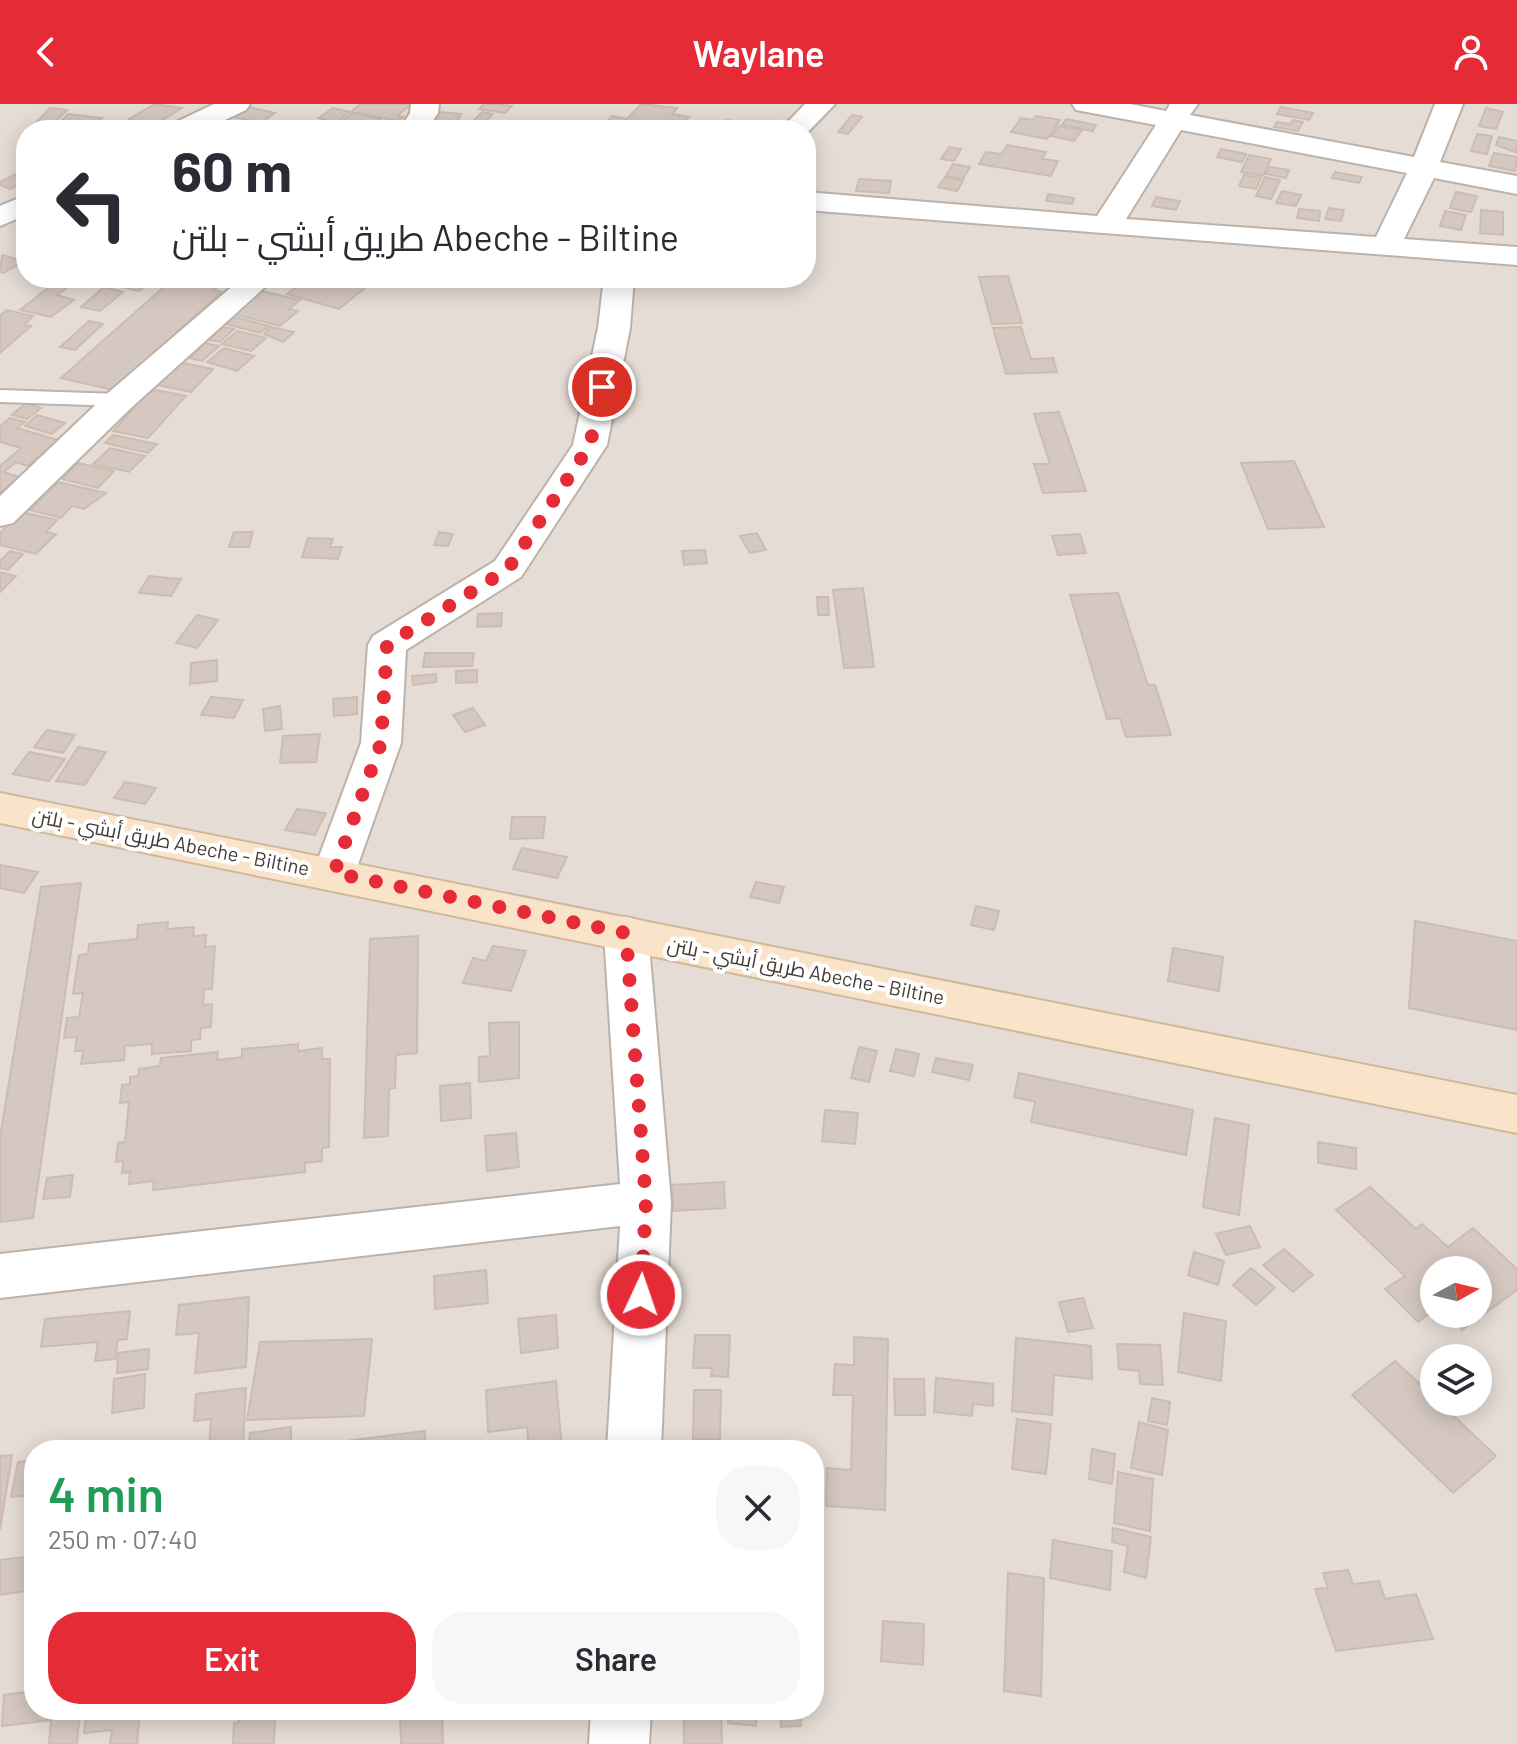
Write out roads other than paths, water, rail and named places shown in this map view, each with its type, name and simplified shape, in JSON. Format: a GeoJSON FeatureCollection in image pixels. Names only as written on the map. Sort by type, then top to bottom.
{"type":"FeatureCollection","features":[{"type":"Feature","properties":{"kind":"main road","name":"طريق أبشي - بلتن Abeche - Biltine"},"geometry":{"type":"LineString","coordinates":[[0,808],[1517,1114]]}},
{"type":"Feature","properties":{"kind":"street"},"geometry":{"type":"LineString","coordinates":[[203,120],[236,104]]}},
{"type":"Feature","properties":{"kind":"street"},"geometry":{"type":"LineString","coordinates":[[804,120],[821,104]]}},
{"type":"Feature","properties":{"kind":"street"},"geometry":{"type":"LineString","coordinates":[[1086,104],[1180,112],[1424,168],[1517,185]]}},
{"type":"Feature","properties":{"kind":"street"},"geometry":{"type":"LineString","coordinates":[[1385,248],[1424,168],[1449,104]]}},
{"type":"Feature","properties":{"kind":"street"},"geometry":{"type":"LineString","coordinates":[[1106,226],[1180,112]]}},
{"type":"Feature","properties":{"kind":"street"},"geometry":{"type":"LineString","coordinates":[[816,202],[1517,256]]}},
{"type":"Feature","properties":{"kind":"street"},"geometry":{"type":"LineString","coordinates":[[0,515],[120,400],[249,288]]}},
{"type":"Feature","properties":{"kind":"street"},"geometry":{"type":"LineString","coordinates":[[334,873],[381,743],[387,645],[508,569],[590,445],[614,328],[618,288]]}},
{"type":"Feature","properties":{"kind":"street"},"geometry":{"type":"LineString","coordinates":[[626,933],[646,1202],[634,1440]]}},
{"type":"Feature","properties":{"kind":"street"},"geometry":{"type":"LineString","coordinates":[[0,1276],[646,1202]]}},
{"type":"Feature","properties":{"kind":"street"},"geometry":{"type":"LineString","coordinates":[[619,1744],[620,1720]]}},
{"type":"Feature","properties":{"kind":"lane"},"geometry":{"type":"LineString","coordinates":[[0,396],[120,400]]}}]}
